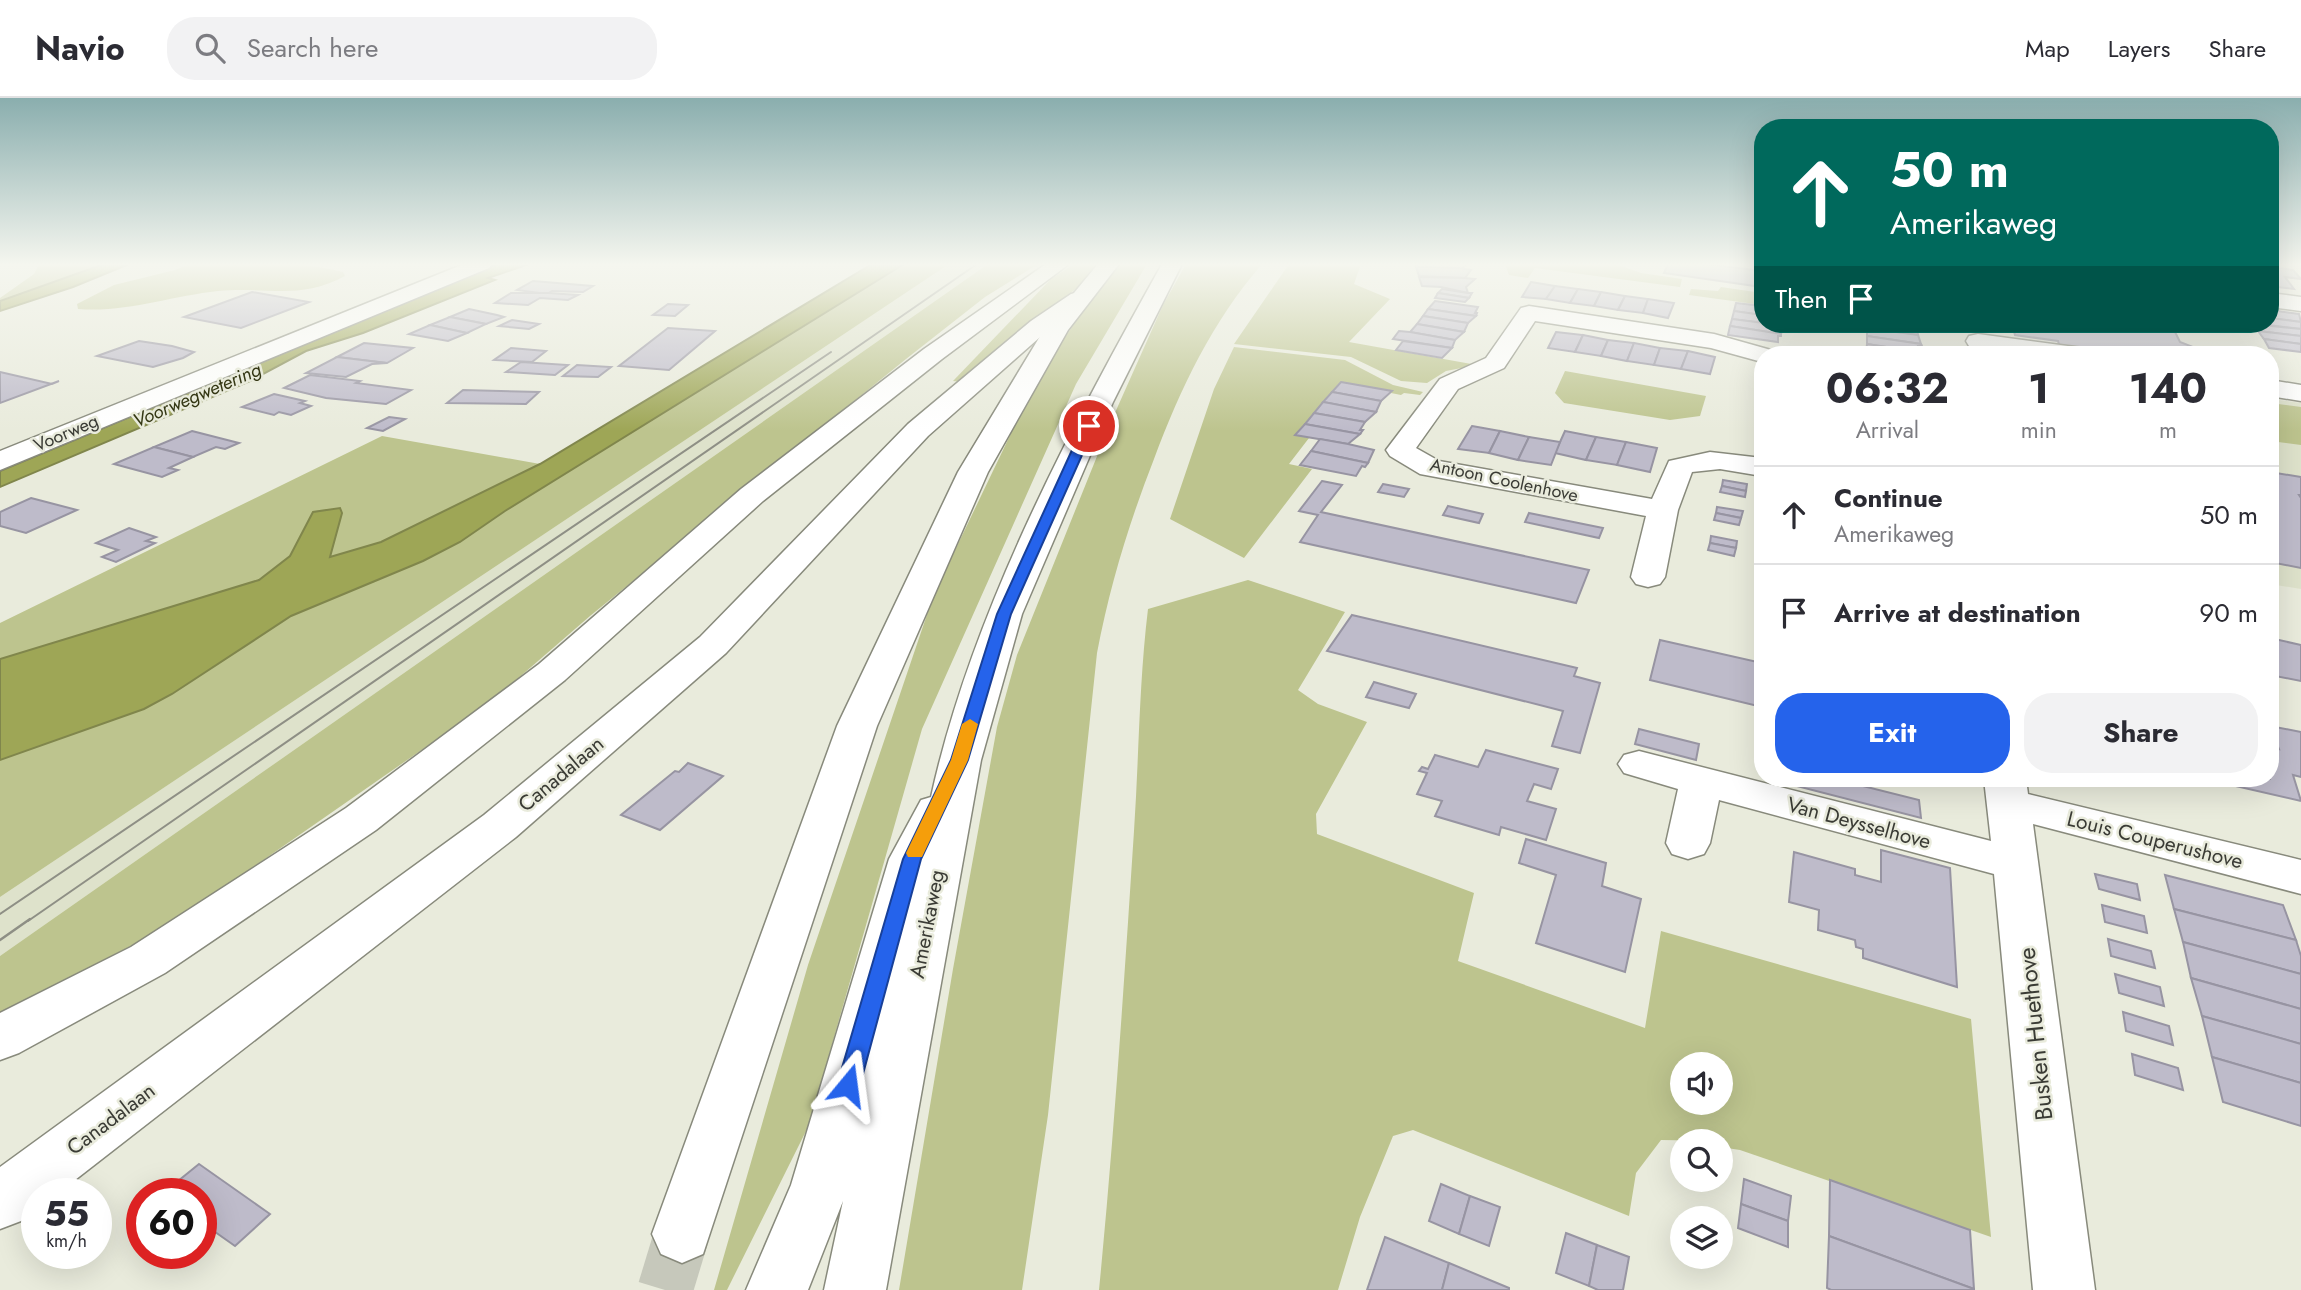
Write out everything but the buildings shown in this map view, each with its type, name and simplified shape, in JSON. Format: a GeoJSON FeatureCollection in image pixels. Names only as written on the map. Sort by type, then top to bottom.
{"type":"FeatureCollection","features":[{"type":"Feature","properties":{"kind":"main road","name":"Voorweg"},"geometry":{"type":"LineString","coordinates":[[0,461],[346,320]]}},
{"type":"Feature","properties":{"kind":"main road"},"geometry":{"type":"LineString","coordinates":[[0,1038],[28,1026],[148,960],[361,819],[552,672],[763,487],[981,320]]}},
{"type":"Feature","properties":{"kind":"main road","name":"Canadalaan"},"geometry":{"type":"LineString","coordinates":[[0,1202],[500,826],[713,645],[918,430],[1048,320]]}},
{"type":"Feature","properties":{"kind":"main road"},"geometry":{"type":"LineString","coordinates":[[682,1234],[857,726],[973,472],[1016,394],[1065,320]]}},
{"type":"Feature","properties":{"kind":"main road","name":"Amerikaweg"},"geometry":{"type":"LineString","coordinates":[[855,1290],[960,760],[1004,614],[1100,402],[1143,320]]}},
{"type":"Feature","properties":{"kind":"main road","name":"Antoon Coolenhove"},"geometry":{"type":"LineString","coordinates":[[1524,320],[1495,363],[1449,384],[1399,450],[1430,468],[1663,510]]}},
{"type":"Feature","properties":{"kind":"main road","name":"Antoon Coolenhove"},"geometry":{"type":"LineString","coordinates":[[1573,320],[1714,341],[1754,353]]}},
{"type":"Feature","properties":{"kind":"main road"},"geometry":{"type":"LineString","coordinates":[[1978,340],[2020,346]]}},
{"type":"Feature","properties":{"kind":"main road"},"geometry":{"type":"LineString","coordinates":[[2279,389],[2301,393]]}},
{"type":"Feature","properties":{"kind":"main road"},"geometry":{"type":"LineString","coordinates":[[1648,577],[1663,510],[1679,467],[1697,460],[1716,459],[1754,466]]}},
{"type":"Feature","properties":{"kind":"main road"},"geometry":{"type":"LineString","coordinates":[[777,1290],[820,1185],[912,859],[960,760]]}},
{"type":"Feature","properties":{"kind":"main road","name":"Van Deysselhove"},"geometry":{"type":"LineString","coordinates":[[1639,765],[2017,864]]}},
{"type":"Feature","properties":{"kind":"main road"},"geometry":{"type":"LineString","coordinates":[[1688,843],[1701,781]]}},
{"type":"Feature","properties":{"kind":"main road","name":"Busken Huethove"},"geometry":{"type":"LineString","coordinates":[[2007,791],[2050,1188],[2064,1290]]}},
{"type":"Feature","properties":{"kind":"main road","name":"Louis Couperushove"},"geometry":{"type":"LineString","coordinates":[[2007,791],[2301,877]]}},
{"type":"Feature","properties":{"kind":"shaded area"},"geometry":{"type":"Polygon","coordinates":[[[814,320],[866,320],[0,897],[0,760],[172,694],[291,616],[423,561],[460,542],[505,511],[814,320]]]}},
{"type":"Feature","properties":{"kind":"shaded area"},"geometry":{"type":"Polygon","coordinates":[[[866,320],[909,320],[0,956],[0,897],[866,320]]]}},
{"type":"Feature","properties":{"kind":"shaded area"},"geometry":{"type":"Polygon","coordinates":[[[909,320],[956,320],[590,616],[492,701],[167,927],[0,1014],[0,956],[909,320]]]}},
{"type":"Feature","properties":{"kind":"shaded area"},"geometry":{"type":"Polygon","coordinates":[[[1012,320],[1038,320],[962,382],[953,381],[1012,320]]]}},
{"type":"Feature","properties":{"kind":"shaded area"},"geometry":{"type":"Polygon","coordinates":[[[1077,320],[1114,320],[1076,384],[922,729],[809,1125],[727,1290],[714,1290],[808,965],[934,594],[1040,373],[1077,320]]]}},
{"type":"Feature","properties":{"kind":"shaded area"},"geometry":{"type":"Polygon","coordinates":[[[1156,320],[1221,320],[1199,356],[1175,406],[1136,507],[1108,603],[1097,653],[1048,1115],[1022,1290],[899,1290],[997,727],[1017,655],[1110,424],[1156,320]]]}},
{"type":"Feature","properties":{"kind":"shaded area"},"geometry":{"type":"Polygon","coordinates":[[[1251,320],[1370,320],[1349,342],[1477,365],[1446,371],[1427,383],[1401,381],[1351,357],[1234,344],[1251,320]]]}},
{"type":"Feature","properties":{"kind":"shaded area"},"geometry":{"type":"Polygon","coordinates":[[[1234,347],[1345,360],[1393,385],[1423,392],[1420,395],[1401,395],[1341,382],[1296,435],[1309,438],[1289,464],[1312,469],[1244,558],[1170,519],[1214,389],[1234,347]]]}},
{"type":"Feature","properties":{"kind":"shaded area"},"geometry":{"type":"Polygon","coordinates":[[[1565,371],[1706,396],[1700,416],[1670,420],[1564,403],[1555,393],[1565,371]]]}},
{"type":"Feature","properties":{"kind":"shaded area"},"geometry":{"type":"Polygon","coordinates":[[[2279,400],[2301,403],[2301,589],[2279,585],[2279,400]]]}},
{"type":"Feature","properties":{"kind":"shaded area"},"geometry":{"type":"Polygon","coordinates":[[[2279,404],[2301,407],[2301,445],[2279,442],[2279,404]]]}},
{"type":"Feature","properties":{"kind":"shaded area"},"geometry":{"type":"Polygon","coordinates":[[[382,436],[540,464],[381,542],[330,557],[313,512],[290,556],[259,580],[0,659],[0,623],[382,436]]]}},
{"type":"Feature","properties":{"kind":"shaded area"},"geometry":{"type":"Polygon","coordinates":[[[1248,580],[1345,612],[1298,690],[1318,704],[1367,722],[1316,814],[1317,834],[1474,893],[1458,961],[1645,1028],[1661,931],[1971,1019],[1991,1237],[1733,1149],[1733,1129],[1670,1129],[1670,1140],[1661,1140],[1636,1173],[1629,1216],[1413,1130],[1393,1136],[1360,1217],[1338,1290],[1099,1290],[1118,1060],[1148,609],[1248,580]]]}},
{"type":"Feature","properties":{"kind":"water","name":"Voorwegwetering"},"geometry":{"type":"Polygon","coordinates":[[[363,320],[396,320],[306,351],[250,381],[0,487],[0,471],[363,320]]]}},
{"type":"Feature","properties":{"kind":"water"},"geometry":{"type":"Polygon","coordinates":[[[780,320],[814,320],[505,511],[460,542],[423,561],[291,616],[172,694],[144,709],[0,760],[0,659],[259,580],[290,556],[313,512],[340,508],[342,513],[330,557],[381,542],[540,464],[780,320]]]}},
{"type":"Feature","properties":{"kind":"tunnel"},"geometry":{"type":"LineString","coordinates":[[665,1290],[682,1234]]}},
{"type":"Feature","properties":{"kind":"tram line"},"geometry":{"type":"LineString","coordinates":[[28,921],[897,320]]}},
{"type":"Feature","properties":{"kind":"tram line"},"geometry":{"type":"LineString","coordinates":[[0,914],[831,352]]}},
{"type":"Feature","properties":{"kind":"tram line"},"geometry":{"type":"LineString","coordinates":[[0,940],[30,919]]}},
{"type":"Feature","properties":{"kind":"slow traffic"},"geometry":{"type":"LineString","coordinates":[[915,853],[960,760],[970,724]]}},
{"type":"Feature","properties":{"kind":"route"},"geometry":{"type":"LineString","coordinates":[[848,1085],[912,859],[960,760],[1004,614],[1089,426]]}}]}
